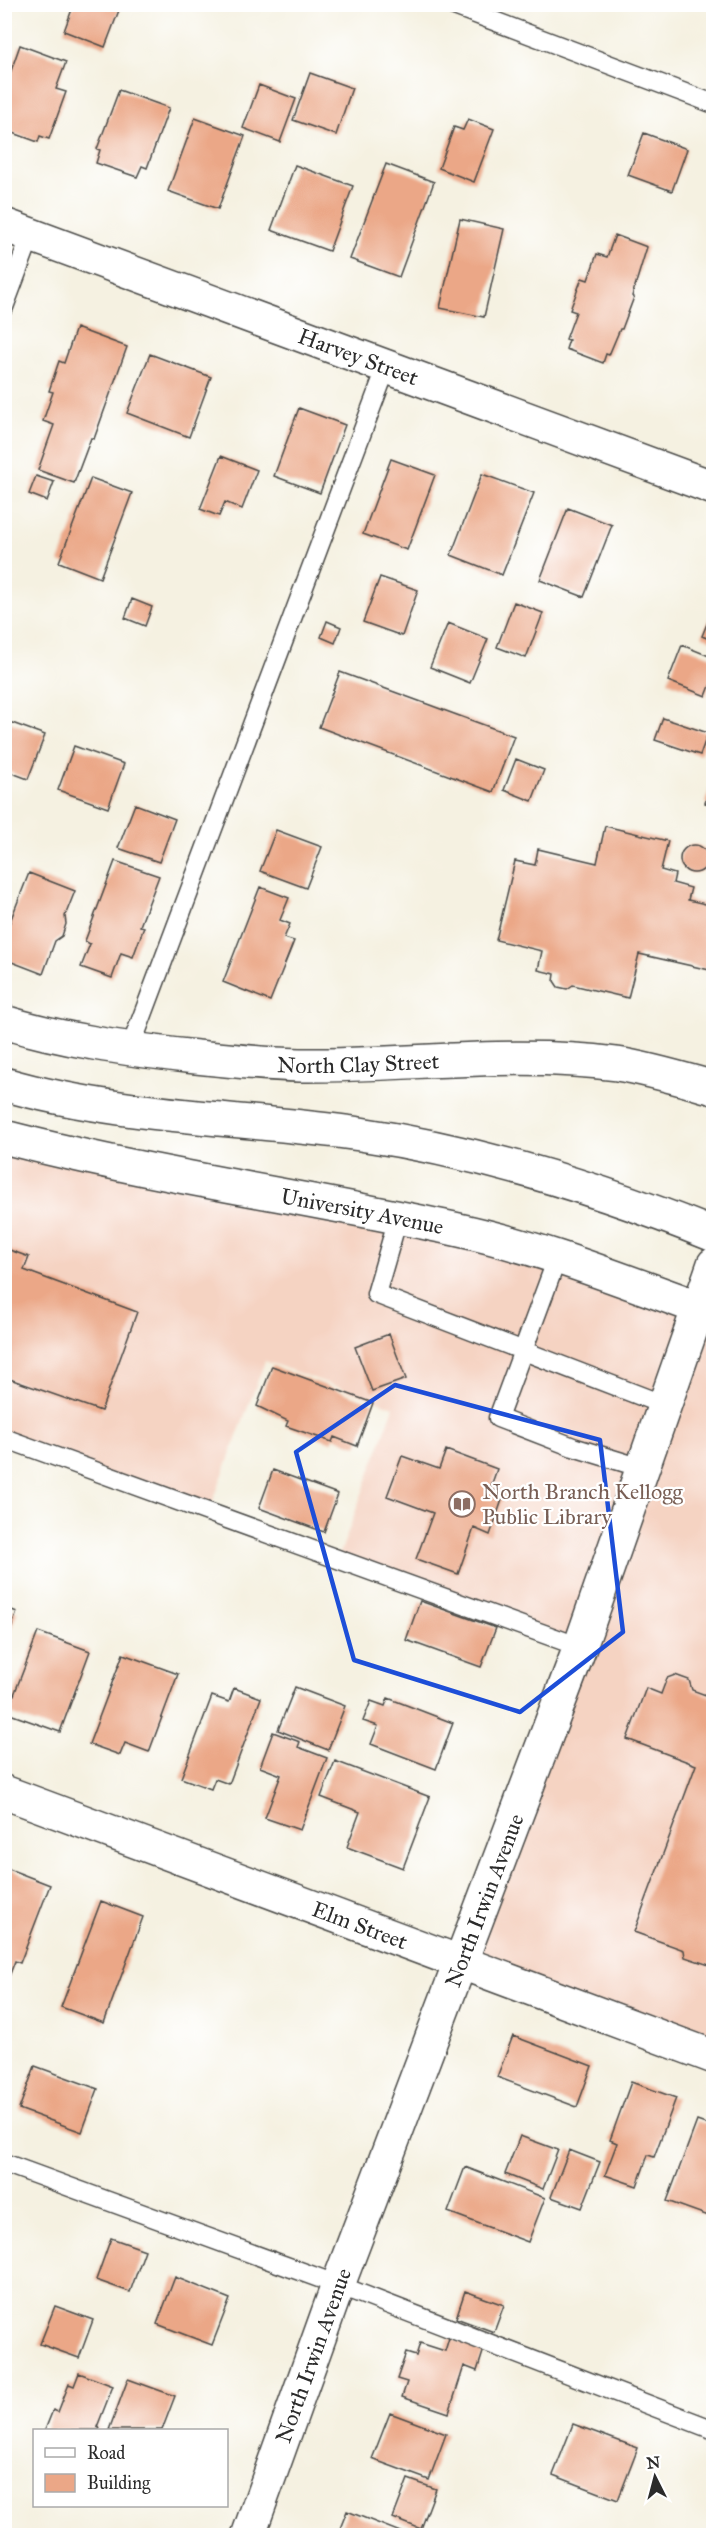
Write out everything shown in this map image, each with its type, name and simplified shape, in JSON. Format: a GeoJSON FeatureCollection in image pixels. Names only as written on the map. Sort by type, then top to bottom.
{"type":"FeatureCollection","features":[{"type":"Feature","properties":{"kind":"street","name":"Harvey Street"},"geometry":{"type":"LineString","coordinates":[[18,230],[714,489]]}},
{"type":"Feature","properties":{"kind":"street","name":"North Clay Street"},"geometry":{"type":"LineString","coordinates":[[4,1022],[33,1031],[130,1049],[218,1059],[298,1065],[490,1058],[556,1059],[617,1064],[714,1088]]}},
{"type":"Feature","properties":{"kind":"street"},"geometry":{"type":"LineString","coordinates":[[4,1084],[49,1097],[140,1112],[360,1134],[428,1147],[513,1166],[593,1190],[714,1235]]}},
{"type":"Feature","properties":{"kind":"street","name":"University Avenue"},"geometry":{"type":"LineString","coordinates":[[4,1137],[83,1157],[460,1230],[558,1256],[706,1311]]}},
{"type":"Feature","properties":{"kind":"street","name":"North Irwin Avenue"},"geometry":{"type":"LineString","coordinates":[[248,2535],[338,2285],[580,1647],[664,1405],[706,1311],[714,1264]]}},
{"type":"Feature","properties":{"kind":"street","name":"Elm Street"},"geometry":{"type":"LineString","coordinates":[[4,1792],[714,2057]]}},
{"type":"Feature","properties":{"kind":"lane"},"geometry":{"type":"LineString","coordinates":[[449,4],[714,104]]}},
{"type":"Feature","properties":{"kind":"lane"},"geometry":{"type":"LineString","coordinates":[[4,306],[18,230]]}},
{"type":"Feature","properties":{"kind":"lane"},"geometry":{"type":"LineString","coordinates":[[130,1049],[387,366]]}},
{"type":"Feature","properties":{"kind":"lane"},"geometry":{"type":"LineString","coordinates":[[398,1218],[376,1294],[664,1405]]}},
{"type":"Feature","properties":{"kind":"lane"},"geometry":{"type":"LineString","coordinates":[[558,1256],[498,1418],[573,1447],[642,1468]]}},
{"type":"Feature","properties":{"kind":"lane"},"geometry":{"type":"LineString","coordinates":[[4,1438],[580,1647]]}},
{"type":"Feature","properties":{"kind":"lane"},"geometry":{"type":"LineString","coordinates":[[4,2163],[338,2285],[714,2430]]}},
{"type":"Feature","properties":{"kind":"highlighted area"},"geometry":{"type":"Polygon","coordinates":[[[395,1385],[600,1440],[623,1632],[520,1712],[354,1660],[296,1452],[395,1385]]]}},
{"type":"Feature","properties":{"kind":"shaded area"},"geometry":{"type":"Polygon","coordinates":[[[4,1137],[336,1206],[713,1313],[713,2056],[462,1962],[580,1647],[338,1559],[394,1407],[265,1361],[209,1512],[5,1438],[4,1137]]]}},
{"type":"Feature","properties":{"kind":"building"},"geometry":{"type":"Polygon","coordinates":[[[74,4],[121,5],[105,47],[64,31],[74,4]]]}},
{"type":"Feature","properties":{"kind":"building"},"geometry":{"type":"Polygon","coordinates":[[[20,45],[66,62],[56,89],[66,92],[49,139],[40,136],[38,142],[5,130],[5,88],[20,45]]]}},
{"type":"Feature","properties":{"kind":"building"},"geometry":{"type":"Polygon","coordinates":[[[310,73],[352,88],[336,135],[293,120],[310,73]]]}},
{"type":"Feature","properties":{"kind":"building"},"geometry":{"type":"Polygon","coordinates":[[[259,85],[296,99],[280,142],[243,128],[259,85]]]}},
{"type":"Feature","properties":{"kind":"building"},"geometry":{"type":"Polygon","coordinates":[[[119,90],[169,108],[147,168],[142,166],[137,177],[96,163],[100,150],[97,149],[119,90]]]}},
{"type":"Feature","properties":{"kind":"building"},"geometry":{"type":"Polygon","coordinates":[[[195,118],[245,136],[218,209],[168,191],[195,118]]]}},
{"type":"Feature","properties":{"kind":"building"},"geometry":{"type":"Polygon","coordinates":[[[468,119],[494,129],[474,182],[439,168],[454,127],[463,130],[468,119]]]}},
{"type":"Feature","properties":{"kind":"building"},"geometry":{"type":"Polygon","coordinates":[[[644,133],[687,149],[672,191],[628,175],[644,133]]]}},
{"type":"Feature","properties":{"kind":"building"},"geometry":{"type":"Polygon","coordinates":[[[386,164],[434,182],[399,277],[350,259],[386,164]]]}},
{"type":"Feature","properties":{"kind":"building"},"geometry":{"type":"Polygon","coordinates":[[[295,165],[353,186],[329,251],[271,230],[295,165]]]}},
{"type":"Feature","properties":{"kind":"building"},"geometry":{"type":"Polygon","coordinates":[[[460,219],[504,229],[484,317],[440,308],[460,219]]]}},
{"type":"Feature","properties":{"kind":"building"},"geometry":{"type":"Polygon","coordinates":[[[615,235],[647,247],[632,296],[634,297],[622,329],[603,363],[566,349],[569,340],[566,339],[576,312],[570,310],[582,278],[588,280],[597,254],[607,257],[615,235]]]}},
{"type":"Feature","properties":{"kind":"building"},"geometry":{"type":"Polygon","coordinates":[[[76,328],[127,347],[94,439],[91,438],[74,483],[38,470],[54,425],[43,421],[53,392],[49,391],[59,361],[64,363],[76,328]]]}},
{"type":"Feature","properties":{"kind":"building"},"geometry":{"type":"Polygon","coordinates":[[[150,354],[211,377],[189,437],[127,413],[150,354]]]}},
{"type":"Feature","properties":{"kind":"building"},"geometry":{"type":"Polygon","coordinates":[[[299,408],[345,425],[320,493],[274,476],[299,408]]]}},
{"type":"Feature","properties":{"kind":"building"},"geometry":{"type":"Polygon","coordinates":[[[221,456],[257,470],[242,509],[225,502],[219,516],[200,509],[221,456]]]}},
{"type":"Feature","properties":{"kind":"building"},"geometry":{"type":"Polygon","coordinates":[[[391,459],[435,475],[407,550],[363,534],[391,459]]]}},
{"type":"Feature","properties":{"kind":"building"},"geometry":{"type":"Polygon","coordinates":[[[482,474],[534,493],[502,575],[451,555],[482,474]]]}},
{"type":"Feature","properties":{"kind":"building"},"geometry":{"type":"Polygon","coordinates":[[[36,476],[54,482],[47,501],[29,494],[36,476]]]}},
{"type":"Feature","properties":{"kind":"building"},"geometry":{"type":"Polygon","coordinates":[[[91,478],[132,493],[100,578],[59,562],[91,478]]]}},
{"type":"Feature","properties":{"kind":"building"},"geometry":{"type":"Polygon","coordinates":[[[568,508],[612,525],[584,597],[540,580],[568,508]]]}},
{"type":"Feature","properties":{"kind":"building"},"geometry":{"type":"Polygon","coordinates":[[[380,577],[418,590],[402,636],[363,622],[380,577]]]}},
{"type":"Feature","properties":{"kind":"building"},"geometry":{"type":"Polygon","coordinates":[[[132,599],[152,607],[145,626],[125,618],[132,599]]]}},
{"type":"Feature","properties":{"kind":"building"},"geometry":{"type":"Polygon","coordinates":[[[514,602],[543,613],[526,658],[497,647],[514,602]]]}},
{"type":"Feature","properties":{"kind":"building"},"geometry":{"type":"Polygon","coordinates":[[[714,609],[714,641],[702,636],[714,609]]]}},
{"type":"Feature","properties":{"kind":"building"},"geometry":{"type":"Polygon","coordinates":[[[327,621],[341,627],[335,643],[321,637],[327,621]]]}},
{"type":"Feature","properties":{"kind":"building"},"geometry":{"type":"Polygon","coordinates":[[[448,623],[488,639],[470,683],[430,667],[448,623]]]}},
{"type":"Feature","properties":{"kind":"building"},"geometry":{"type":"Polygon","coordinates":[[[682,645],[714,658],[714,676],[706,696],[668,681],[682,645]]]}},
{"type":"Feature","properties":{"kind":"building"},"geometry":{"type":"Polygon","coordinates":[[[340,672],[514,736],[493,792],[319,727],[340,672]]]}},
{"type":"Feature","properties":{"kind":"building"},"geometry":{"type":"Polygon","coordinates":[[[663,718],[708,733],[700,755],[655,740],[663,718]]]}},
{"type":"Feature","properties":{"kind":"building"},"geometry":{"type":"Polygon","coordinates":[[[4,720],[45,735],[28,779],[4,770],[4,720]]]}},
{"type":"Feature","properties":{"kind":"building"},"geometry":{"type":"Polygon","coordinates":[[[74,746],[124,764],[108,808],[58,790],[74,746]]]}},
{"type":"Feature","properties":{"kind":"building"},"geometry":{"type":"Polygon","coordinates":[[[516,759],[544,770],[532,801],[504,790],[516,759]]]}},
{"type":"Feature","properties":{"kind":"building"},"geometry":{"type":"Polygon","coordinates":[[[714,780],[714,806],[705,803],[714,780]]]}},
{"type":"Feature","properties":{"kind":"building"},"geometry":{"type":"Polygon","coordinates":[[[135,804],[175,819],[159,862],[118,848],[135,804]]]}},
{"type":"Feature","properties":{"kind":"building"},"geometry":{"type":"Polygon","coordinates":[[[605,826],[668,841],[661,870],[675,874],[673,883],[691,888],[688,900],[714,906],[714,971],[639,954],[628,998],[573,985],[567,989],[558,987],[554,981],[555,974],[538,970],[542,951],[496,940],[515,861],[535,865],[538,849],[597,863],[605,826]]]}},
{"type":"Feature","properties":{"kind":"building"},"geometry":{"type":"Polygon","coordinates":[[[276,830],[322,847],[306,888],[260,871],[276,830]]]}},
{"type":"Feature","properties":{"kind":"building"},"geometry":{"type":"Polygon","coordinates":[[[694,845],[704,849],[708,859],[704,869],[694,873],[684,869],[680,859],[684,849],[694,845]]]}},
{"type":"Feature","properties":{"kind":"building"},"geometry":{"type":"Polygon","coordinates":[[[115,861],[159,876],[140,926],[144,927],[133,957],[121,953],[112,978],[81,967],[90,944],[85,941],[115,861]]]}},
{"type":"Feature","properties":{"kind":"building"},"geometry":{"type":"Polygon","coordinates":[[[29,873],[75,891],[65,916],[66,924],[62,936],[55,941],[43,974],[4,959],[4,937],[29,873]]]}},
{"type":"Feature","properties":{"kind":"building"},"geometry":{"type":"Polygon","coordinates":[[[260,887],[289,898],[280,920],[290,924],[284,938],[294,941],[270,1001],[223,982],[260,887]]]}},
{"type":"Feature","properties":{"kind":"building"},"geometry":{"type":"Polygon","coordinates":[[[4,1248],[29,1257],[24,1270],[137,1312],[101,1411],[4,1377],[4,1248]]]}},
{"type":"Feature","properties":{"kind":"building"},"geometry":{"type":"Polygon","coordinates":[[[389,1334],[406,1379],[372,1391],[355,1347],[389,1334]]]}},
{"type":"Feature","properties":{"kind":"building"},"geometry":{"type":"Polygon","coordinates":[[[272,1366],[373,1403],[357,1446],[334,1437],[332,1442],[286,1426],[288,1421],[257,1406],[272,1366]]]}},
{"type":"Feature","properties":{"kind":"building"},"geometry":{"type":"Polygon","coordinates":[[[446,1450],[497,1469],[490,1489],[504,1494],[490,1535],[474,1528],[458,1574],[416,1559],[433,1513],[387,1496],[402,1456],[439,1469],[446,1450]]]}},
{"type":"Feature","properties":{"kind":"building"},"geometry":{"type":"Polygon","coordinates":[[[273,1470],[338,1494],[324,1532],[259,1508],[273,1470]]]}},
{"type":"Feature","properties":{"kind":"building"},"geometry":{"type":"Polygon","coordinates":[[[420,1601],[496,1628],[481,1667],[406,1640],[420,1601]]]}},
{"type":"Feature","properties":{"kind":"building"},"geometry":{"type":"Polygon","coordinates":[[[4,1607],[17,1612],[5,1646],[4,1646],[4,1607]]]}},
{"type":"Feature","properties":{"kind":"building"},"geometry":{"type":"Polygon","coordinates":[[[38,1632],[90,1651],[60,1732],[7,1713],[38,1632]]]}},
{"type":"Feature","properties":{"kind":"building"},"geometry":{"type":"Polygon","coordinates":[[[123,1654],[178,1674],[149,1752],[125,1743],[120,1755],[89,1744],[123,1654]]]}},
{"type":"Feature","properties":{"kind":"building"},"geometry":{"type":"Polygon","coordinates":[[[675,1675],[689,1680],[692,1690],[714,1698],[714,1962],[709,1965],[685,1957],[684,1950],[634,1932],[696,1765],[627,1739],[646,1688],[661,1694],[667,1678],[675,1675]]]}},
{"type":"Feature","properties":{"kind":"building"},"geometry":{"type":"Polygon","coordinates":[[[295,1687],[345,1706],[328,1750],[278,1730],[295,1687]]]}},
{"type":"Feature","properties":{"kind":"building"},"geometry":{"type":"Polygon","coordinates":[[[234,1688],[261,1698],[229,1784],[215,1779],[211,1789],[181,1778],[212,1696],[229,1702],[234,1688]]]}},
{"type":"Feature","properties":{"kind":"building"},"geometry":{"type":"Polygon","coordinates":[[[388,1698],[453,1723],[436,1769],[371,1744],[378,1726],[363,1721],[371,1701],[385,1706],[388,1698]]]}},
{"type":"Feature","properties":{"kind":"building"},"geometry":{"type":"Polygon","coordinates":[[[273,1732],[300,1742],[298,1747],[327,1758],[300,1830],[265,1818],[281,1775],[260,1767],[273,1732]]]}},
{"type":"Feature","properties":{"kind":"building"},"geometry":{"type":"Polygon","coordinates":[[[335,1761],[430,1797],[403,1868],[347,1847],[360,1812],[321,1797],[335,1761]]]}},
{"type":"Feature","properties":{"kind":"building"},"geometry":{"type":"Polygon","coordinates":[[[9,1869],[50,1885],[20,1963],[15,1961],[8,1979],[4,1978],[4,1880],[9,1869]]]}},
{"type":"Feature","properties":{"kind":"building"},"geometry":{"type":"Polygon","coordinates":[[[101,1901],[143,1917],[104,2023],[61,2007],[101,1901]]]}},
{"type":"Feature","properties":{"kind":"building"},"geometry":{"type":"Polygon","coordinates":[[[513,2036],[592,2066],[577,2107],[497,2077],[513,2036]]]}},
{"type":"Feature","properties":{"kind":"building"},"geometry":{"type":"Polygon","coordinates":[[[35,2066],[98,2089],[82,2132],[19,2109],[35,2066]]]}},
{"type":"Feature","properties":{"kind":"building"},"geometry":{"type":"Polygon","coordinates":[[[631,2082],[676,2098],[654,2157],[648,2155],[637,2186],[605,2175],[617,2143],[610,2140],[631,2082]]]}},
{"type":"Feature","properties":{"kind":"building"},"geometry":{"type":"Polygon","coordinates":[[[697,2121],[714,2127],[714,2218],[667,2201],[697,2121]]]}},
{"type":"Feature","properties":{"kind":"building"},"geometry":{"type":"Polygon","coordinates":[[[520,2136],[558,2150],[543,2189],[505,2174],[520,2136]]]}},
{"type":"Feature","properties":{"kind":"building"},"geometry":{"type":"Polygon","coordinates":[[[569,2150],[600,2162],[582,2208],[551,2197],[569,2150]]]}},
{"type":"Feature","properties":{"kind":"building"},"geometry":{"type":"Polygon","coordinates":[[[465,2167],[545,2198],[528,2242],[448,2212],[465,2167]]]}},
{"type":"Feature","properties":{"kind":"building"},"geometry":{"type":"Polygon","coordinates":[[[111,2238],[145,2250],[130,2292],[96,2280],[111,2238]]]}},
{"type":"Feature","properties":{"kind":"building"},"geometry":{"type":"Polygon","coordinates":[[[175,2277],[230,2299],[212,2345],[157,2324],[175,2277]]]}},
{"type":"Feature","properties":{"kind":"building"},"geometry":{"type":"Polygon","coordinates":[[[465,2291],[504,2305],[494,2332],[456,2318],[465,2291]]]}},
{"type":"Feature","properties":{"kind":"building"},"geometry":{"type":"Polygon","coordinates":[[[55,2306],[93,2320],[79,2358],[40,2344],[55,2306]]]}},
{"type":"Feature","properties":{"kind":"building"},"geometry":{"type":"Polygon","coordinates":[[[449,2338],[484,2349],[477,2371],[464,2366],[449,2413],[402,2397],[407,2382],[397,2379],[406,2353],[416,2356],[420,2343],[445,2351],[449,2338]]]}},
{"type":"Feature","properties":{"kind":"building"},"geometry":{"type":"Polygon","coordinates":[[[79,2373],[113,2386],[97,2427],[100,2429],[45,2429],[53,2410],[58,2412],[69,2384],[74,2386],[79,2373]]]}},
{"type":"Feature","properties":{"kind":"building"},"geometry":{"type":"Polygon","coordinates":[[[128,2379],[175,2396],[162,2429],[109,2429],[128,2379]]]}},
{"type":"Feature","properties":{"kind":"building"},"geometry":{"type":"Polygon","coordinates":[[[390,2413],[446,2434],[429,2480],[372,2459],[390,2413]]]}},
{"type":"Feature","properties":{"kind":"building"},"geometry":{"type":"Polygon","coordinates":[[[573,2424],[638,2448],[618,2500],[553,2475],[573,2424]]]}},
{"type":"Feature","properties":{"kind":"building"},"geometry":{"type":"Polygon","coordinates":[[[408,2479],[436,2489],[421,2529],[393,2518],[408,2479]]]}},
{"type":"Feature","properties":{"kind":"building"},"geometry":{"type":"Polygon","coordinates":[[[347,2511],[403,2533],[401,2536],[337,2536],[347,2511]]]}},
{"type":"Feature","properties":{"kind":"place","name":"North Branch Kellogg Public Library"},"geometry":{"type":"Point","coordinates":[462,1504]}}]}
